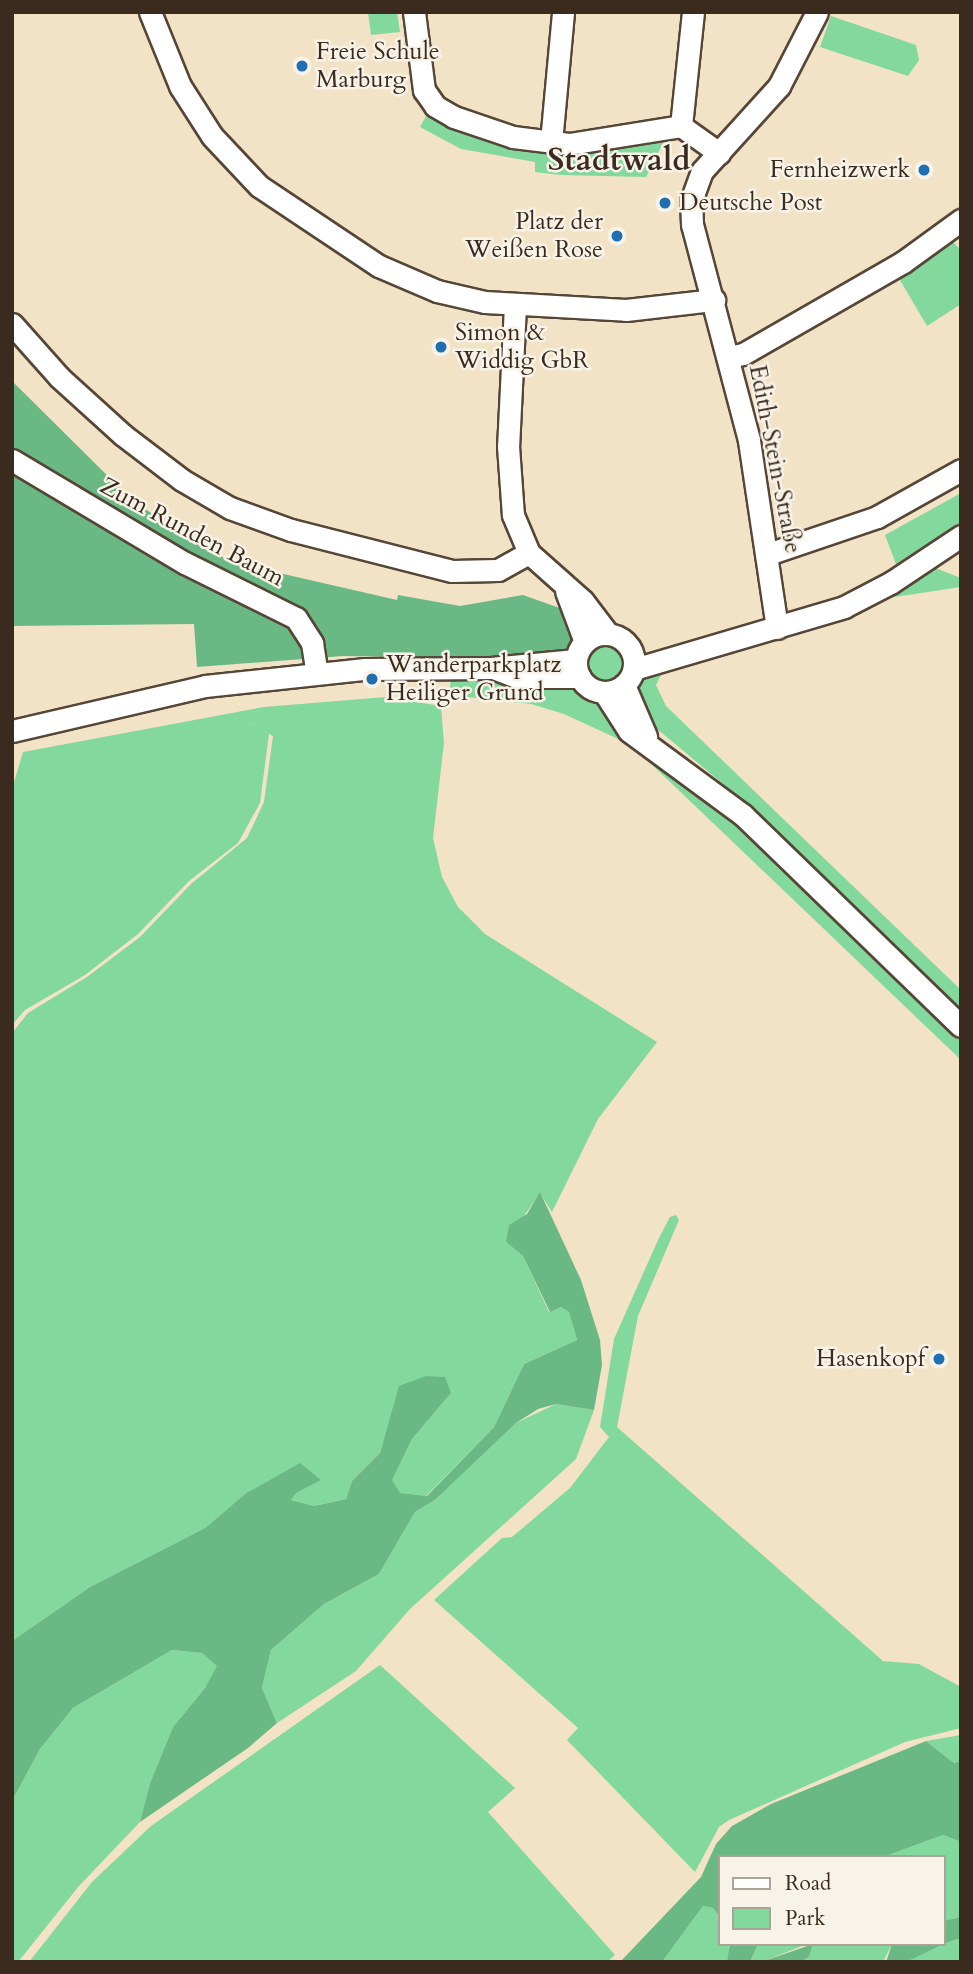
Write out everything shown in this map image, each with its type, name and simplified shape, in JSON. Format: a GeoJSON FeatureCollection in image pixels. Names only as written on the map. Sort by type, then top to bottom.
{"type":"FeatureCollection","features":[{"type":"Feature","properties":{"kind":"street"},"geometry":{"type":"LineString","coordinates":[[150,12],[166,56],[196,113],[259,186],[379,266],[462,298],[515,305],[626,310],[714,300]]}},
{"type":"Feature","properties":{"kind":"street"},"geometry":{"type":"LineString","coordinates":[[414,12],[424,90],[435,106],[487,130],[551,142],[587,143],[681,126],[719,153]]}},
{"type":"Feature","properties":{"kind":"street"},"geometry":{"type":"LineString","coordinates":[[551,142],[563,12]]}},
{"type":"Feature","properties":{"kind":"street"},"geometry":{"type":"LineString","coordinates":[[681,126],[693,12]]}},
{"type":"Feature","properties":{"kind":"street","name":"Edith-Stein-Straße"},"geometry":{"type":"LineString","coordinates":[[778,628],[768,554],[729,357],[692,225],[691,201],[696,181],[779,86],[817,12]]}},
{"type":"Feature","properties":{"kind":"street"},"geometry":{"type":"LineString","coordinates":[[729,357],[743,354],[903,262],[961,220]]}},
{"type":"Feature","properties":{"kind":"street"},"geometry":{"type":"LineString","coordinates":[[515,305],[508,468],[513,515],[529,553],[565,589],[583,601],[608,634],[623,674],[629,731],[743,815],[961,1026]]}},
{"type":"Feature","properties":{"kind":"street"},"geometry":{"type":"LineString","coordinates":[[12,324],[59,377],[122,435],[182,480],[230,508],[291,530],[452,571],[498,570],[529,553]]}},
{"type":"Feature","properties":{"kind":"street","name":"Zum Runden Baum"},"geometry":{"type":"LineString","coordinates":[[12,460],[185,563],[296,618],[313,643],[317,673]]}},
{"type":"Feature","properties":{"kind":"street"},"geometry":{"type":"LineString","coordinates":[[768,554],[877,517],[961,470]]}},
{"type":"Feature","properties":{"kind":"street"},"geometry":{"type":"LineString","coordinates":[[565,589],[580,659],[590,688],[715,643],[778,628],[867,597],[961,536]]}},
{"type":"Feature","properties":{"kind":"street"},"geometry":{"type":"LineString","coordinates":[[12,731],[205,686],[317,673],[491,668],[580,659],[608,634]]}},
{"type":"Feature","properties":{"kind":"green space"},"geometry":{"type":"Polygon","coordinates":[[[368,12],[397,12],[400,32],[371,35],[368,12]]]}},
{"type":"Feature","properties":{"kind":"green space"},"geometry":{"type":"Polygon","coordinates":[[[831,16],[916,45],[919,60],[908,76],[820,47],[831,16]]]}},
{"type":"Feature","properties":{"kind":"green space","name":"Stadtwald"},"geometry":{"type":"Polygon","coordinates":[[[430,109],[491,136],[667,135],[646,177],[561,175],[535,172],[535,162],[461,149],[420,127],[430,109]]]}},
{"type":"Feature","properties":{"kind":"green space"},"geometry":{"type":"Polygon","coordinates":[[[952,241],[961,250],[961,304],[927,326],[897,275],[952,241]]]}},
{"type":"Feature","properties":{"kind":"green space"},"geometry":{"type":"Polygon","coordinates":[[[12,381],[135,503],[231,562],[397,600],[398,595],[460,606],[523,595],[568,611],[572,637],[567,654],[556,659],[343,656],[197,667],[194,624],[12,626],[12,381]]]}},
{"type":"Feature","properties":{"kind":"green space"},"geometry":{"type":"Polygon","coordinates":[[[961,493],[961,523],[896,564],[885,535],[961,493]]]}},
{"type":"Feature","properties":{"kind":"green space"},"geometry":{"type":"Polygon","coordinates":[[[930,566],[961,578],[961,587],[888,598],[778,640],[662,673],[656,685],[666,706],[961,990],[961,1010],[758,813],[656,728],[636,692],[644,675],[930,566]]]}},
{"type":"Feature","properties":{"kind":"green space"},"geometry":{"type":"Polygon","coordinates":[[[605,647],[617,652],[622,664],[617,676],[605,681],[593,676],[588,664],[593,652],[605,647]]]}},
{"type":"Feature","properties":{"kind":"green space"},"geometry":{"type":"Polygon","coordinates":[[[451,672],[575,685],[599,702],[696,783],[961,1033],[961,1060],[646,759],[616,738],[564,714],[531,704],[450,695],[451,672]]]}},
{"type":"Feature","properties":{"kind":"green space"},"geometry":{"type":"Polygon","coordinates":[[[386,697],[441,706],[444,743],[433,838],[442,877],[458,907],[485,934],[657,1042],[598,1119],[552,1212],[540,1193],[506,1242],[523,1256],[549,1312],[561,1307],[569,1312],[577,1340],[524,1364],[494,1427],[426,1496],[399,1493],[391,1481],[412,1439],[451,1393],[387,1429],[380,1453],[352,1481],[346,1499],[314,1506],[291,1500],[295,1493],[245,1494],[205,1528],[90,1587],[12,1641],[12,1033],[28,1013],[87,977],[140,937],[191,884],[247,838],[264,802],[273,736],[244,720],[269,734],[260,803],[238,843],[189,881],[138,934],[85,975],[25,1010],[12,1025],[12,789],[23,752],[264,707],[386,697]]]}},
{"type":"Feature","properties":{"kind":"green space"},"geometry":{"type":"Polygon","coordinates":[[[540,1192],[581,1280],[600,1340],[602,1365],[594,1410],[556,1404],[538,1409],[516,1423],[435,1500],[415,1512],[379,1574],[324,1604],[271,1650],[262,1688],[277,1723],[248,1748],[140,1822],[150,1783],[173,1727],[205,1688],[217,1666],[202,1653],[172,1650],[73,1708],[40,1749],[12,1801],[12,1641],[90,1587],[205,1528],[245,1494],[300,1463],[321,1480],[296,1493],[291,1500],[314,1506],[346,1499],[352,1481],[380,1453],[399,1386],[426,1376],[445,1377],[451,1393],[412,1439],[392,1480],[400,1493],[427,1496],[494,1427],[524,1364],[577,1340],[569,1312],[561,1307],[550,1312],[523,1256],[506,1242],[509,1225],[527,1214],[540,1192]]]}},
{"type":"Feature","properties":{"kind":"green space"},"geometry":{"type":"Polygon","coordinates":[[[676,1215],[679,1220],[638,1316],[617,1427],[883,1661],[919,1664],[961,1687],[961,1728],[905,1742],[729,1820],[719,1827],[695,1872],[567,1740],[578,1728],[434,1600],[502,1538],[512,1537],[570,1488],[609,1437],[600,1427],[614,1339],[658,1240],[670,1217],[676,1215]]]}},
{"type":"Feature","properties":{"kind":"green space"},"geometry":{"type":"Polygon","coordinates":[[[556,1404],[594,1410],[576,1459],[410,1609],[356,1671],[277,1723],[262,1688],[271,1650],[324,1604],[379,1574],[415,1512],[435,1500],[516,1423],[556,1404]]]}},
{"type":"Feature","properties":{"kind":"green space"},"geometry":{"type":"Polygon","coordinates":[[[172,1650],[202,1653],[218,1666],[205,1688],[173,1727],[150,1783],[140,1822],[79,1886],[18,1962],[12,1962],[12,1801],[40,1749],[73,1708],[172,1650]]]}},
{"type":"Feature","properties":{"kind":"green space"},"geometry":{"type":"Polygon","coordinates":[[[380,1665],[515,1788],[488,1812],[615,1955],[607,1962],[29,1962],[92,1882],[151,1826],[380,1665]]]}},
{"type":"Feature","properties":{"kind":"green space"},"geometry":{"type":"Polygon","coordinates":[[[961,1735],[961,1761],[954,1763],[926,1741],[961,1735]]]}},
{"type":"Feature","properties":{"kind":"green space"},"geometry":{"type":"Polygon","coordinates":[[[926,1741],[954,1763],[961,1761],[961,1842],[943,1835],[888,1855],[718,1855],[718,1915],[713,1908],[703,1906],[662,1962],[620,1962],[701,1877],[716,1844],[732,1826],[771,1804],[926,1741]]]}},
{"type":"Feature","properties":{"kind":"green space"},"geometry":{"type":"Polygon","coordinates":[[[943,1835],[961,1842],[961,1917],[945,1921],[945,1855],[888,1855],[943,1835]]]}},
{"type":"Feature","properties":{"kind":"green space"},"geometry":{"type":"Polygon","coordinates":[[[703,1906],[713,1908],[718,1915],[718,1946],[731,1947],[727,1962],[662,1962],[703,1906]]]}},
{"type":"Feature","properties":{"kind":"green space"},"geometry":{"type":"Polygon","coordinates":[[[961,1917],[961,1938],[945,1943],[945,1921],[961,1917]]]}},
{"type":"Feature","properties":{"kind":"green space"},"geometry":{"type":"Polygon","coordinates":[[[961,1938],[961,1962],[906,1962],[928,1949],[945,1946],[945,1943],[961,1938]]]}},
{"type":"Feature","properties":{"kind":"green space"},"geometry":{"type":"Polygon","coordinates":[[[730,1946],[757,1946],[750,1962],[727,1962],[730,1946]]]}},
{"type":"Feature","properties":{"kind":"green space"},"geometry":{"type":"Polygon","coordinates":[[[757,1946],[802,1946],[767,1960],[750,1962],[757,1946]]]}},
{"type":"Feature","properties":{"kind":"green space"},"geometry":{"type":"Polygon","coordinates":[[[812,1946],[891,1946],[883,1962],[801,1962],[809,1957],[812,1946]]]}},
{"type":"Feature","properties":{"kind":"green space"},"geometry":{"type":"Polygon","coordinates":[[[812,1946],[809,1957],[801,1962],[761,1962],[812,1946]]]}},
{"type":"Feature","properties":{"kind":"green space"},"geometry":{"type":"Polygon","coordinates":[[[891,1946],[939,1946],[906,1962],[886,1962],[891,1946]]]}},
{"type":"Feature","properties":{"kind":"place","name":"Freie Schule Marburg"},"geometry":{"type":"Point","coordinates":[302,66]}},
{"type":"Feature","properties":{"kind":"place","name":"Fernheizwerk"},"geometry":{"type":"Point","coordinates":[924,170]}},
{"type":"Feature","properties":{"kind":"place","name":"Deutsche Post"},"geometry":{"type":"Point","coordinates":[665,203]}},
{"type":"Feature","properties":{"kind":"place","name":"Platz der Weißen Rose"},"geometry":{"type":"Point","coordinates":[617,236]}},
{"type":"Feature","properties":{"kind":"place","name":"Simon & Widdig GbR"},"geometry":{"type":"Point","coordinates":[441,347]}},
{"type":"Feature","properties":{"kind":"place","name":"Wanderparkplatz Heiliger Grund"},"geometry":{"type":"Point","coordinates":[372,679]}},
{"type":"Feature","properties":{"kind":"place","name":"Hasenkopf"},"geometry":{"type":"Point","coordinates":[939,1359]}},
{"type":"Feature","properties":{"kind":"district","name":"Stadtwald"},"geometry":{"type":"Point","coordinates":[619,160]}}]}
